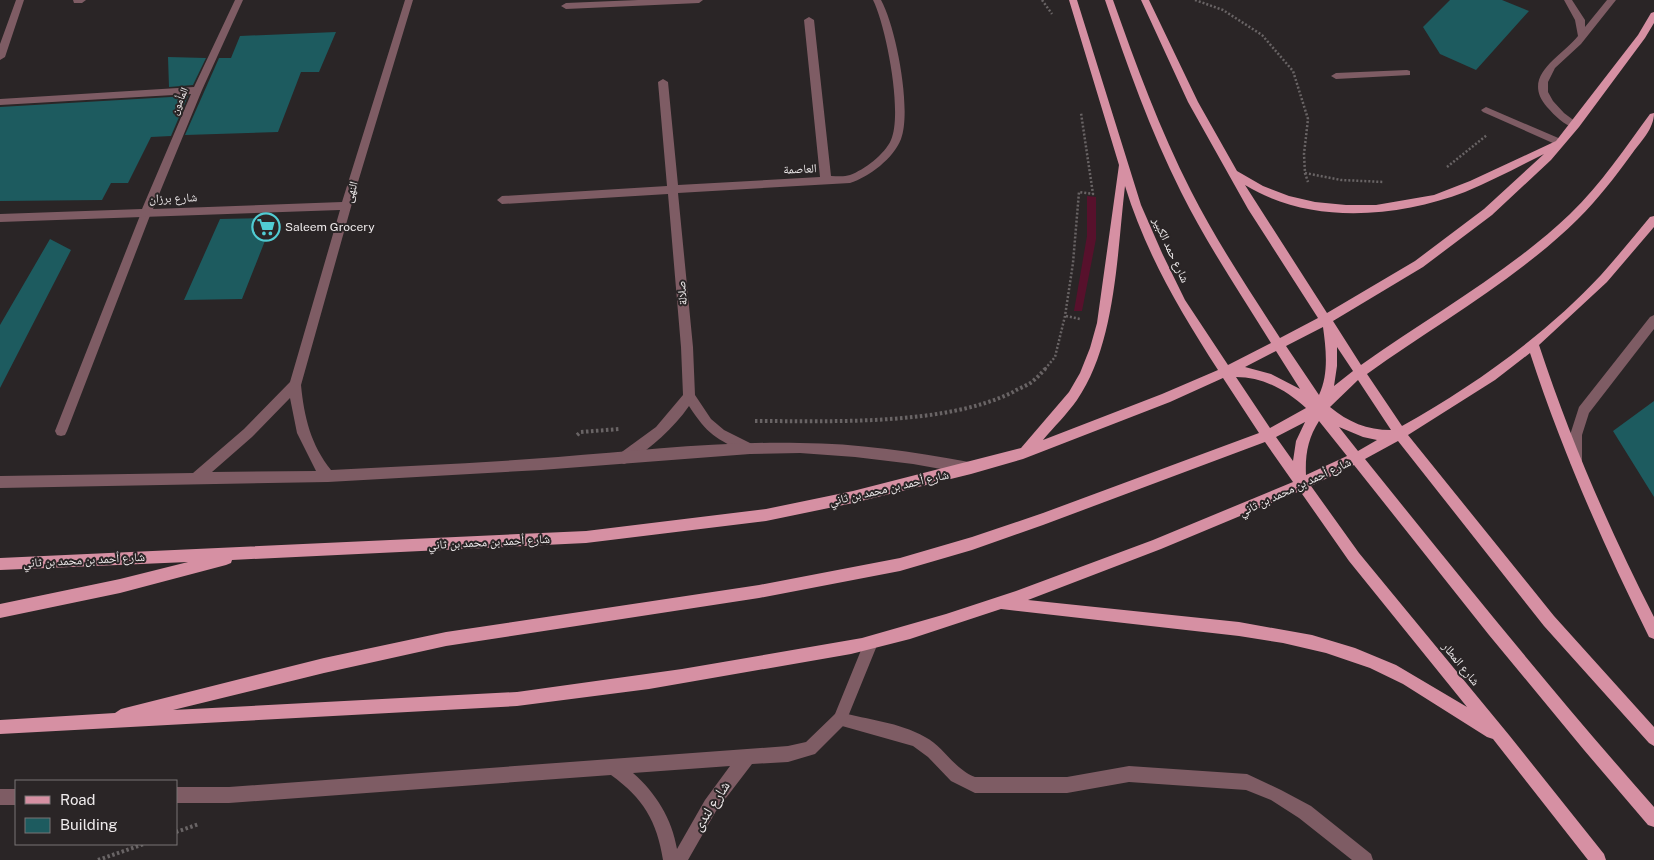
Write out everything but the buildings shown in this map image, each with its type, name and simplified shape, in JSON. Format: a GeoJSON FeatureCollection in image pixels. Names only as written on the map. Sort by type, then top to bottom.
{"type":"FeatureCollection","features":[{"type":"Feature","properties":{"kind":"main road","name":"شارع حمد الكبير"},"geometry":{"type":"LineString","coordinates":[[1073,0],[1093,71],[1136,205],[1156,253],[1181,303],[1225,372],[1302,485]]}},
{"type":"Feature","properties":{"kind":"main road"},"geometry":{"type":"LineString","coordinates":[[1109,0],[1154,122],[1176,171],[1204,225],[1319,408],[1494,630],[1589,745],[1654,819]]}},
{"type":"Feature","properties":{"kind":"main road"},"geometry":{"type":"LineString","coordinates":[[1145,0],[1193,102],[1231,170],[1282,254],[1327,319],[1401,434],[1454,504],[1549,621],[1654,738]]}},
{"type":"Feature","properties":{"kind":"main road","name":"شارع أحمد بن محمد بن ثاني"},"geometry":{"type":"LineString","coordinates":[[0,564],[566,538],[675,527],[766,515],[853,497],[1023,453],[1166,398],[1225,372],[1327,319],[1419,264],[1456,238],[1517,186],[1559,142],[1575,125],[1642,36],[1654,15]]}},
{"type":"Feature","properties":{"kind":"main road"},"geometry":{"type":"LineString","coordinates":[[90,723],[359,657],[447,639],[527,625],[768,592],[868,572],[1010,530],[1108,496],[1267,435],[1319,408],[1360,372],[1528,256],[1562,228],[1588,201],[1627,154],[1654,116]]}},
{"type":"Feature","properties":{"kind":"main road"},"geometry":{"type":"LineString","coordinates":[[1231,170],[1252,185],[1277,198],[1319,208],[1372,208],[1411,204],[1462,189],[1559,142]]}},
{"type":"Feature","properties":{"kind":"main road"},"geometry":{"type":"LineString","coordinates":[[1023,453],[1073,396],[1085,375],[1096,348],[1103,322],[1123,161]]}},
{"type":"Feature","properties":{"kind":"main road","name":"شارع أحمد بن محمد بن ثاني"},"geometry":{"type":"LineString","coordinates":[[0,728],[526,698],[597,690],[692,676],[871,642],[952,620],[1002,603],[1234,515],[1358,458],[1401,434],[1469,393],[1533,345],[1590,294],[1652,226]]}},
{"type":"Feature","properties":{"kind":"main road"},"geometry":{"type":"LineString","coordinates":[[1302,485],[1299,465],[1301,445],[1326,391],[1332,362],[1327,319]]}},
{"type":"Feature","properties":{"kind":"main road"},"geometry":{"type":"LineString","coordinates":[[1533,345],[1551,401],[1576,461],[1625,575],[1654,632]]}},
{"type":"Feature","properties":{"kind":"main road"},"geometry":{"type":"LineString","coordinates":[[1225,372],[1251,373],[1277,381],[1302,395],[1353,429],[1377,435],[1401,434]]}},
{"type":"Feature","properties":{"kind":"main road","name":"شارع المطار"},"geometry":{"type":"LineString","coordinates":[[1302,485],[1354,557],[1504,740],[1598,860]]}},
{"type":"Feature","properties":{"kind":"main road"},"geometry":{"type":"LineString","coordinates":[[0,610],[120,586],[253,552]]}},
{"type":"Feature","properties":{"kind":"main road"},"geometry":{"type":"LineString","coordinates":[[1002,603],[1270,633],[1328,647],[1357,655],[1410,681],[1437,696],[1504,740]]}},
{"type":"Feature","properties":{"kind":"street"},"geometry":{"type":"LineString","coordinates":[[0,57],[20,0]]}},
{"type":"Feature","properties":{"kind":"street","name":"المأمون"},"geometry":{"type":"LineString","coordinates":[[61,431],[146,213],[197,90],[239,0]]}},
{"type":"Feature","properties":{"kind":"street","name":"النهى"},"geometry":{"type":"LineString","coordinates":[[328,476],[318,465],[306,444],[297,409],[296,385],[346,206],[409,0]]}},
{"type":"Feature","properties":{"kind":"street"},"geometry":{"type":"LineString","coordinates":[[566,6],[699,0]]}},
{"type":"Feature","properties":{"kind":"street"},"geometry":{"type":"LineString","coordinates":[[826,180],[849,179],[862,174],[878,161],[896,140],[900,130],[896,77],[885,14],[877,0]]}},
{"type":"Feature","properties":{"kind":"street"},"geometry":{"type":"LineString","coordinates":[[1568,0],[1580,20],[1582,35]]}},
{"type":"Feature","properties":{"kind":"street"},"geometry":{"type":"LineString","coordinates":[[1575,125],[1560,115],[1549,103],[1543,92],[1543,82],[1551,66],[1570,50],[1612,0]]}},
{"type":"Feature","properties":{"kind":"street","name":"العاصمة"},"geometry":{"type":"LineString","coordinates":[[502,200],[673,191],[826,180],[809,20]]}},
{"type":"Feature","properties":{"kind":"street"},"geometry":{"type":"LineString","coordinates":[[1336,76],[1407,73]]}},
{"type":"Feature","properties":{"kind":"street","name":"صلالة"},"geometry":{"type":"LineString","coordinates":[[663,82],[687,347],[689,396]]}},
{"type":"Feature","properties":{"kind":"street"},"geometry":{"type":"LineString","coordinates":[[0,102],[197,90]]}},
{"type":"Feature","properties":{"kind":"street"},"geometry":{"type":"LineString","coordinates":[[1486,110],[1559,142]]}},
{"type":"Feature","properties":{"kind":"street","name":"شارع برزان"},"geometry":{"type":"LineString","coordinates":[[0,218],[346,206]]}},
{"type":"Feature","properties":{"kind":"street"},"geometry":{"type":"LineString","coordinates":[[1576,461],[1576,435],[1583,411],[1654,320]]}},
{"type":"Feature","properties":{"kind":"street","name":"النهى"},"geometry":{"type":"LineString","coordinates":[[196,478],[248,433],[296,385]]}},
{"type":"Feature","properties":{"kind":"street"},"geometry":{"type":"LineString","coordinates":[[624,458],[645,445],[668,425],[689,396],[707,423],[720,434],[750,449]]}},
{"type":"Feature","properties":{"kind":"street","name":"شارع أحمد بن محمد بن ثاني"},"geometry":{"type":"LineString","coordinates":[[0,482],[328,476],[541,464],[750,449],[800,448],[855,451],[971,468]]}},
{"type":"Feature","properties":{"kind":"street"},"geometry":{"type":"LineString","coordinates":[[178,795],[229,795],[788,754],[810,749],[840,719],[871,642]]}},
{"type":"Feature","properties":{"kind":"street"},"geometry":{"type":"LineString","coordinates":[[840,719],[918,741],[935,754],[949,772],[962,781],[975,784],[1067,784],[1129,774],[1247,782],[1276,795],[1305,812],[1365,860]]}},
{"type":"Feature","properties":{"kind":"street","name":"شارع لندى"},"geometry":{"type":"LineString","coordinates":[[680,860],[706,811],[726,782],[748,757]]}},
{"type":"Feature","properties":{"kind":"street"},"geometry":{"type":"LineString","coordinates":[[612,766],[631,779],[660,817],[670,845],[671,860]]}},
{"type":"Feature","properties":{"kind":"street"},"geometry":{"type":"LineString","coordinates":[[0,797],[15,797]]}},
{"type":"Feature","properties":{"kind":"path"},"geometry":{"type":"LineString","coordinates":[[1042,0],[1054,18]]}},
{"type":"Feature","properties":{"kind":"path"},"geometry":{"type":"LineString","coordinates":[[1195,0],[1224,10],[1262,35],[1293,71],[1308,119],[1304,154],[1305,174],[1319,208]]}},
{"type":"Feature","properties":{"kind":"path"},"geometry":{"type":"LineString","coordinates":[[707,423],[882,418],[937,412],[998,400],[1037,380],[1055,359],[1066,316],[1074,276],[1079,192],[1093,194],[1081,112]]}},
{"type":"Feature","properties":{"kind":"path"},"geometry":{"type":"LineString","coordinates":[[1441,171],[1454,163],[1507,119]]}},
{"type":"Feature","properties":{"kind":"path"},"geometry":{"type":"LineString","coordinates":[[1305,174],[1342,180],[1387,182]]}},
{"type":"Feature","properties":{"kind":"path"},"geometry":{"type":"LineString","coordinates":[[541,464],[581,432],[620,429]]}},
{"type":"Feature","properties":{"kind":"path"},"geometry":{"type":"LineString","coordinates":[[98,860],[141,845]]}},
{"type":"Feature","properties":{"kind":"shaded area"},"geometry":{"type":"Polygon","coordinates":[[[1087,196],[1096,197],[1096,239],[1082,311],[1074,311],[1087,236],[1087,196]]]}},
{"type":"Feature","properties":{"kind":"place","name":"Saleem Grocery"},"geometry":{"type":"Point","coordinates":[266,227]}}]}
